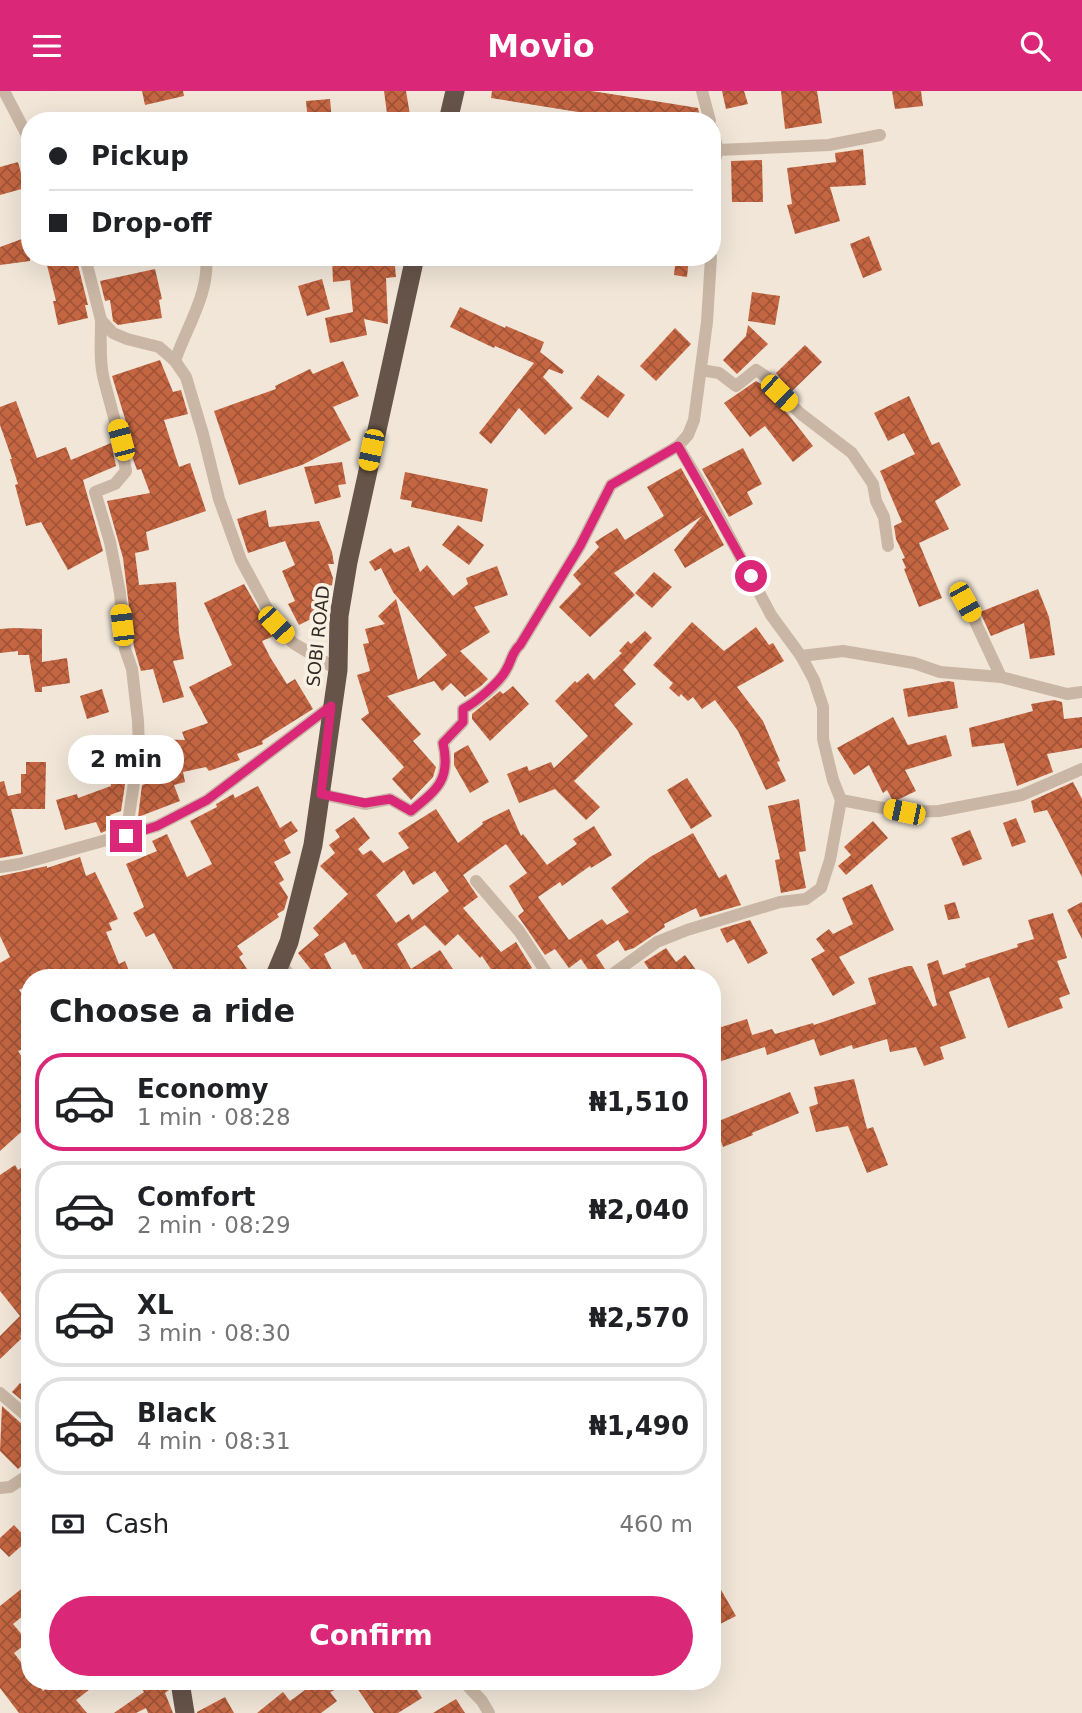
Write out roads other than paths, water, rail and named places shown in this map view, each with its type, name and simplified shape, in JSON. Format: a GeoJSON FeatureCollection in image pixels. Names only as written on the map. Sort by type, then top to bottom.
{"type":"FeatureCollection","features":[{"type":"Feature","properties":{"kind":"highway"},"geometry":{"type":"LineString","coordinates":[[450,112],[455,91]]}},
{"type":"Feature","properties":{"kind":"highway","name":"SOBI ROAD"},"geometry":{"type":"LineString","coordinates":[[283,969],[313,845],[338,670],[339,616],[348,562],[413,266]]}},
{"type":"Feature","properties":{"kind":"highway"},"geometry":{"type":"LineString","coordinates":[[181,1690],[185,1713]]}},
{"type":"Feature","properties":{"kind":"street"},"geometry":{"type":"LineString","coordinates":[[4,91],[21,124]]}},
{"type":"Feature","properties":{"kind":"street"},"geometry":{"type":"LineString","coordinates":[[702,91],[708,112]]}},
{"type":"Feature","properties":{"kind":"street"},"geometry":{"type":"LineString","coordinates":[[721,150],[828,145],[880,135]]}},
{"type":"Feature","properties":{"kind":"street"},"geometry":{"type":"LineString","coordinates":[[87,266],[101,320],[100,352],[104,379],[121,440],[126,471],[115,484],[95,492],[110,542],[120,593],[125,649],[131,669],[138,721],[139,749],[126,836]]}},
{"type":"Feature","properties":{"kind":"street"},"geometry":{"type":"LineString","coordinates":[[175,362],[197,306],[206,266]]}},
{"type":"Feature","properties":{"kind":"street"},"geometry":{"type":"LineString","coordinates":[[321,794],[365,803],[390,799],[411,811],[436,791],[448,763],[443,743],[463,722],[463,709],[473,705],[506,672],[513,652],[520,645],[580,546],[611,485],[678,446],[688,435],[694,420],[701,370],[710,266]]}},
{"type":"Feature","properties":{"kind":"street"},"geometry":{"type":"LineString","coordinates":[[101,320],[113,333],[159,347],[186,377],[219,499],[241,559],[276,625],[293,643],[338,670]]}},
{"type":"Feature","properties":{"kind":"street"},"geometry":{"type":"LineString","coordinates":[[701,370],[719,373],[736,386],[756,370],[774,382],[779,393],[801,414],[852,453],[873,484],[876,501],[884,517],[888,546]]}},
{"type":"Feature","properties":{"kind":"street"},"geometry":{"type":"LineString","coordinates":[[620,969],[657,942],[780,902],[806,899],[821,888],[830,860],[841,800],[823,739],[823,707],[814,680],[802,656],[771,615],[728,532],[678,446]]}},
{"type":"Feature","properties":{"kind":"street"},"geometry":{"type":"LineString","coordinates":[[965,602],[1000,677]]}},
{"type":"Feature","properties":{"kind":"street"},"geometry":{"type":"LineString","coordinates":[[802,656],[843,651],[914,663],[940,673],[1000,677],[1067,694],[1082,692]]}},
{"type":"Feature","properties":{"kind":"street"},"geometry":{"type":"LineString","coordinates":[[0,867],[157,826],[207,800],[331,706]]}},
{"type":"Feature","properties":{"kind":"street"},"geometry":{"type":"LineString","coordinates":[[841,800],[904,812],[939,811],[1022,795],[1082,769]]}},
{"type":"Feature","properties":{"kind":"street"},"geometry":{"type":"LineString","coordinates":[[476,881],[519,931],[545,969]]}},
{"type":"Feature","properties":{"kind":"street"},"geometry":{"type":"LineString","coordinates":[[0,1393],[21,1411]]}},
{"type":"Feature","properties":{"kind":"street"},"geometry":{"type":"LineString","coordinates":[[0,1488],[10,1487],[21,1480]]}},
{"type":"Feature","properties":{"kind":"street"},"geometry":{"type":"LineString","coordinates":[[472,1690],[489,1713]]}}]}
